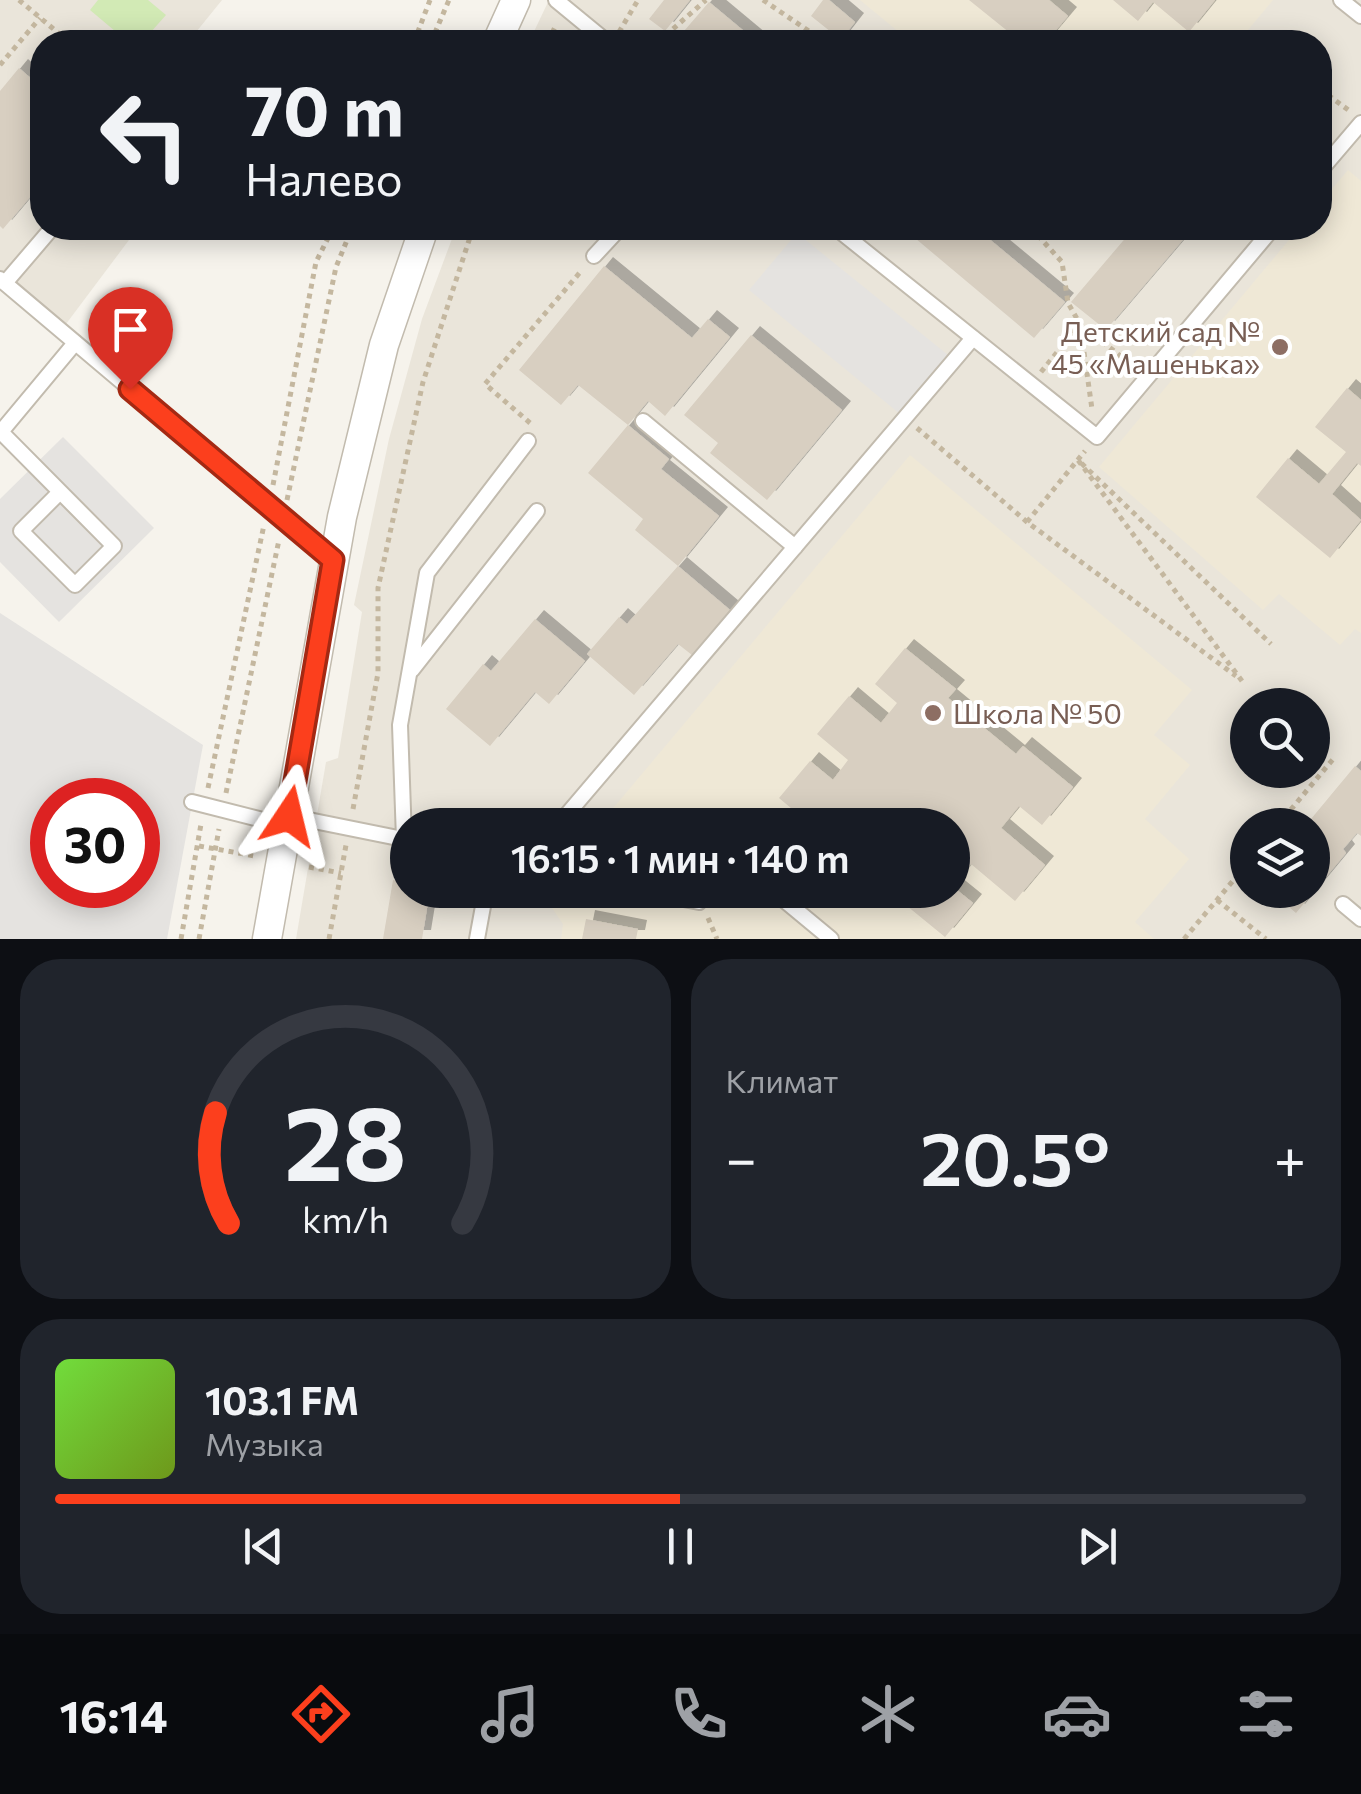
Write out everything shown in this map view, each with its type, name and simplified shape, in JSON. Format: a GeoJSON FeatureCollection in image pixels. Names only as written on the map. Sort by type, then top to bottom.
{"type":"FeatureCollection","features":[{"type":"Feature","properties":{"kind":"street"},"geometry":{"type":"LineString","coordinates":[[500,30],[508,4]]}},
{"type":"Feature","properties":{"kind":"street"},"geometry":{"type":"LineString","coordinates":[[267,939],[333,560],[384,345],[420,240]]}},
{"type":"Feature","properties":{"kind":"lane"},"geometry":{"type":"LineString","coordinates":[[556,0],[595,30]]}},
{"type":"Feature","properties":{"kind":"lane"},"geometry":{"type":"LineString","coordinates":[[1340,0],[1361,16]]}},
{"type":"Feature","properties":{"kind":"lane"},"geometry":{"type":"LineString","coordinates":[[1332,156],[1361,121]]}},
{"type":"Feature","properties":{"kind":"lane"},"geometry":{"type":"LineString","coordinates":[[41,240],[2,281],[333,560]]}},
{"type":"Feature","properties":{"kind":"lane"},"geometry":{"type":"LineString","coordinates":[[594,256],[609,240]]}},
{"type":"Feature","properties":{"kind":"lane"},"geometry":{"type":"LineString","coordinates":[[851,240],[1097,437],[1263,240]]}},
{"type":"Feature","properties":{"kind":"lane"},"geometry":{"type":"LineString","coordinates":[[573,808],[974,338]]}},
{"type":"Feature","properties":{"kind":"lane"},"geometry":{"type":"LineString","coordinates":[[60,492],[21,531],[75,585],[114,546],[60,492],[0,432],[75,342]]}},
{"type":"Feature","properties":{"kind":"lane"},"geometry":{"type":"LineString","coordinates":[[644,421],[795,548]]}},
{"type":"Feature","properties":{"kind":"lane"},"geometry":{"type":"LineString","coordinates":[[404,808],[400,725],[426,573],[528,441]]}},
{"type":"Feature","properties":{"kind":"lane"},"geometry":{"type":"LineString","coordinates":[[409,675],[537,510]]}},
{"type":"Feature","properties":{"kind":"lane"},"geometry":{"type":"LineString","coordinates":[[198,803],[390,837]]}},
{"type":"Feature","properties":{"kind":"lane"},"geometry":{"type":"LineString","coordinates":[[1343,904],[1361,918]]}},
{"type":"Feature","properties":{"kind":"lane"},"geometry":{"type":"LineString","coordinates":[[477,939],[483,908]]}},
{"type":"Feature","properties":{"kind":"lane"},"geometry":{"type":"LineString","coordinates":[[794,908],[831,939]]}},
{"type":"Feature","properties":{"kind":"path"},"geometry":{"type":"LineString","coordinates":[[19,0],[54,30]]}},
{"type":"Feature","properties":{"kind":"path"},"geometry":{"type":"LineString","coordinates":[[419,30],[430,0]]}},
{"type":"Feature","properties":{"kind":"path"},"geometry":{"type":"LineString","coordinates":[[436,30],[449,0]]}},
{"type":"Feature","properties":{"kind":"path"},"geometry":{"type":"LineString","coordinates":[[618,30],[638,0]]}},
{"type":"Feature","properties":{"kind":"path"},"geometry":{"type":"LineString","coordinates":[[672,30],[706,0]]}},
{"type":"Feature","properties":{"kind":"path"},"geometry":{"type":"LineString","coordinates":[[763,0],[807,30]]}},
{"type":"Feature","properties":{"kind":"path"},"geometry":{"type":"LineString","coordinates":[[0,65],[40,18]]}},
{"type":"Feature","properties":{"kind":"path"},"geometry":{"type":"LineString","coordinates":[[1332,98],[1361,121]]}},
{"type":"Feature","properties":{"kind":"path"},"geometry":{"type":"LineString","coordinates":[[181,939],[198,846],[198,803],[269,506],[316,262],[327,240]]}},
{"type":"Feature","properties":{"kind":"path"},"geometry":{"type":"LineString","coordinates":[[200,939],[222,809],[283,518],[336,266],[347,240]]}},
{"type":"Feature","properties":{"kind":"path"},"geometry":{"type":"LineString","coordinates":[[329,939],[378,674],[378,588],[423,382],[469,240]]}},
{"type":"Feature","properties":{"kind":"path"},"geometry":{"type":"LineString","coordinates":[[1042,240],[1062,262],[1068,304],[1080,324],[1147,377]]}},
{"type":"Feature","properties":{"kind":"path"},"geometry":{"type":"LineString","coordinates":[[528,441],[537,430],[485,384],[594,256]]}},
{"type":"Feature","properties":{"kind":"path"},"geometry":{"type":"LineString","coordinates":[[1031,384],[1080,324]]}},
{"type":"Feature","properties":{"kind":"path"},"geometry":{"type":"LineString","coordinates":[[1027,522],[1097,437],[1080,324]]}},
{"type":"Feature","properties":{"kind":"path"},"geometry":{"type":"LineString","coordinates":[[905,418],[1027,522],[1242,681],[1078,460]]}},
{"type":"Feature","properties":{"kind":"path"},"geometry":{"type":"LineString","coordinates":[[1078,460],[1271,644]]}},
{"type":"Feature","properties":{"kind":"path"},"geometry":{"type":"LineString","coordinates":[[1292,808],[1334,758]]}},
{"type":"Feature","properties":{"kind":"path"},"geometry":{"type":"LineString","coordinates":[[198,846],[255,856]]}},
{"type":"Feature","properties":{"kind":"path"},"geometry":{"type":"LineString","coordinates":[[309,866],[341,872]]}},
{"type":"Feature","properties":{"kind":"path"},"geometry":{"type":"LineString","coordinates":[[1184,939],[1230,884]]}},
{"type":"Feature","properties":{"kind":"path"},"geometry":{"type":"LineString","coordinates":[[1217,900],[1266,939]]}},
{"type":"Feature","properties":{"kind":"shaded area"},"geometry":{"type":"Polygon","coordinates":[[[0,0],[222,0],[198,30],[30,30],[30,240],[129,240],[66,324],[0,271],[0,0]]]}},
{"type":"Feature","properties":{"kind":"shaded area"},"geometry":{"type":"Polygon","coordinates":[[[549,0],[1361,0],[1361,939],[296,939],[326,762],[338,758],[362,612],[354,605],[389,439],[422,319],[452,240],[1332,240],[1332,30],[535,30],[549,0]]]}},
{"type":"Feature","properties":{"kind":"shaded area"},"geometry":{"type":"Polygon","coordinates":[[[860,0],[1273,0],[1248,30],[896,30],[860,0]]]}},
{"type":"Feature","properties":{"kind":"shaded area","name":"Детский сад № 45 «Машенька»"},"geometry":{"type":"Polygon","coordinates":[[[1348,170],[1361,181],[1361,633],[1355,629],[1340,645],[1279,594],[1263,610],[1099,467],[1289,240],[1332,240],[1332,189],[1348,170]]]}},
{"type":"Feature","properties":{"kind":"shaded area"},"geometry":{"type":"Polygon","coordinates":[[[791,240],[806,240],[948,355],[900,414],[749,290],[791,240]]]}},
{"type":"Feature","properties":{"kind":"shaded area"},"geometry":{"type":"Polygon","coordinates":[[[63,437],[154,528],[59,622],[0,562],[0,499],[63,437]]]}},
{"type":"Feature","properties":{"kind":"shaded area","name":"Школа № 50"},"geometry":{"type":"Polygon","coordinates":[[[910,455],[1192,690],[1154,735],[1190,765],[1145,819],[1189,859],[1135,922],[1154,939],[561,939],[563,924],[552,908],[970,908],[970,808],[613,808],[910,455]]]}},
{"type":"Feature","properties":{"kind":"shaded area"},"geometry":{"type":"Polygon","coordinates":[[[0,613],[203,745],[167,939],[0,939],[0,613]]]}},
{"type":"Feature","properties":{"kind":"green space"},"geometry":{"type":"Polygon","coordinates":[[[98,0],[148,0],[166,15],[153,30],[114,30],[90,10],[98,0]]]}},
{"type":"Feature","properties":{"kind":"building"},"geometry":{"type":"Polygon","coordinates":[[[664,0],[690,0],[666,30],[649,19],[664,0]]]}},
{"type":"Feature","properties":{"kind":"building"},"geometry":{"type":"Polygon","coordinates":[[[823,0],[829,0],[855,22],[849,30],[828,30],[811,16],[823,0]]]}},
{"type":"Feature","properties":{"kind":"building"},"geometry":{"type":"Polygon","coordinates":[[[969,0],[1049,0],[1068,16],[1056,30],[1006,30],[969,0]]]}},
{"type":"Feature","properties":{"kind":"building"},"geometry":{"type":"Polygon","coordinates":[[[1113,0],[1215,0],[1191,30],[1153,2],[1138,21],[1113,0]]]}},
{"type":"Feature","properties":{"kind":"building"},"geometry":{"type":"Polygon","coordinates":[[[709,2],[743,30],[685,30],[709,2]]]}},
{"type":"Feature","properties":{"kind":"building"},"geometry":{"type":"Polygon","coordinates":[[[19,68],[30,78],[30,197],[3,229],[0,226],[0,91],[19,68]]]}},
{"type":"Feature","properties":{"kind":"building"},"geometry":{"type":"Polygon","coordinates":[[[917,240],[990,240],[1065,302],[1034,338],[917,240]]]}},
{"type":"Feature","properties":{"kind":"building"},"geometry":{"type":"Polygon","coordinates":[[[1124,240],[1183,240],[1106,330],[1071,302],[1124,240]]]}},
{"type":"Feature","properties":{"kind":"building"},"geometry":{"type":"Polygon","coordinates":[[[604,266],[692,338],[708,319],[730,337],[665,416],[648,401],[628,425],[578,385],[561,405],[519,370],[604,266]]]}},
{"type":"Feature","properties":{"kind":"building"},"geometry":{"type":"Polygon","coordinates":[[[751,335],[842,410],[767,500],[710,453],[718,443],[684,415],[751,335]]]}},
{"type":"Feature","properties":{"kind":"building"},"geometry":{"type":"Polygon","coordinates":[[[1347,388],[1361,400],[1361,466],[1357,463],[1332,494],[1361,520],[1330,558],[1256,497],[1288,458],[1319,484],[1346,452],[1315,427],[1347,388]]]}},
{"type":"Feature","properties":{"kind":"building"},"geometry":{"type":"Polygon","coordinates":[[[628,425],[669,459],[661,469],[719,516],[678,566],[635,530],[643,519],[588,473],[628,425]]]}},
{"type":"Feature","properties":{"kind":"building"},"geometry":{"type":"Polygon","coordinates":[[[678,566],[730,610],[692,655],[678,644],[634,695],[587,654],[619,617],[627,624],[678,566]]]}},
{"type":"Feature","properties":{"kind":"building"},"geometry":{"type":"Polygon","coordinates":[[[535,619],[585,661],[549,704],[535,692],[490,746],[446,709],[483,664],[491,671],[535,619]]]}},
{"type":"Feature","properties":{"kind":"building"},"geometry":{"type":"Polygon","coordinates":[[[905,648],[956,689],[948,698],[1016,754],[1023,746],[1073,787],[1042,825],[1019,806],[1001,828],[1045,865],[1015,901],[970,865],[970,808],[791,808],[779,798],[810,761],[833,780],[848,760],[817,734],[849,696],[881,723],[897,703],[875,684],[905,648]]]}},
{"type":"Feature","properties":{"kind":"building"},"geometry":{"type":"Polygon","coordinates":[[[1355,766],[1361,771],[1361,836],[1357,833],[1343,849],[1346,853],[1330,872],[1330,808],[1320,808],[1355,766]]]}},
{"type":"Feature","properties":{"kind":"building"},"geometry":{"type":"Polygon","coordinates":[[[390,898],[390,908],[427,908],[422,939],[383,939],[390,898]]]}},
{"type":"Feature","properties":{"kind":"building"},"geometry":{"type":"Polygon","coordinates":[[[909,908],[969,908],[945,937],[909,908]]]}},
{"type":"Feature","properties":{"kind":"building"},"geometry":{"type":"Polygon","coordinates":[[[586,919],[638,929],[636,939],[582,939],[586,919]]]}},
{"type":"Feature","properties":{"kind":"place","name":"Детский сад № 45 «Машенька»"},"geometry":{"type":"Point","coordinates":[1280,347]}},
{"type":"Feature","properties":{"kind":"place","name":"Школа № 50"},"geometry":{"type":"Point","coordinates":[933,713]}},
{"type":"Feature","properties":{"kind":"route"},"geometry":{"type":"LineString","coordinates":[[130,389],[333,560],[289,816]]}}]}
